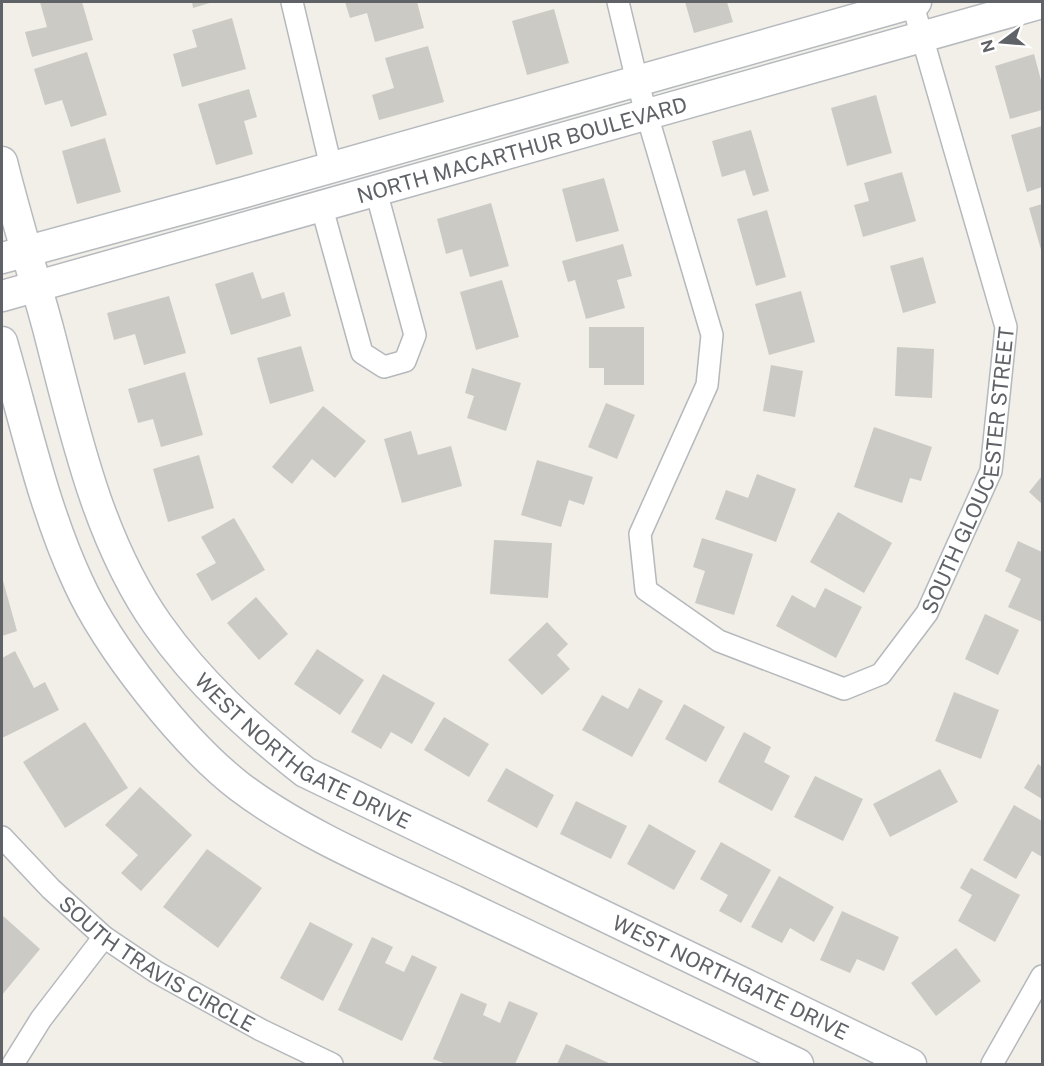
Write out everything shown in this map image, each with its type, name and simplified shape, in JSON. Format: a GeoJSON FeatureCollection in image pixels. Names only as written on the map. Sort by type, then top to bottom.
{"type":"FeatureCollection","features":[{"type":"Feature","properties":{"kind":"main road","name":"NORTH MACARTHUR BOULEVARD"},"geometry":{"type":"LineString","coordinates":[[14,254],[913,2]]}},
{"type":"Feature","properties":{"kind":"main road","name":"NORTH MACARTHUR BOULEVARD"},"geometry":{"type":"LineString","coordinates":[[2,296],[332,205],[1042,3]]}},
{"type":"Feature","properties":{"kind":"main road","name":"WEST NORTHGATE DRIVE"},"geometry":{"type":"LineString","coordinates":[[2,162],[14,254],[37,286],[90,483],[122,561],[156,623],[200,680],[252,730],[305,772],[911,1065]]}},
{"type":"Feature","properties":{"kind":"main road"},"geometry":{"type":"LineString","coordinates":[[331,167],[332,205]]}},
{"type":"Feature","properties":{"kind":"main road"},"geometry":{"type":"LineString","coordinates":[[2,342],[52,514],[78,583],[108,632],[168,715],[240,787],[295,821],[386,868],[798,1065]]}},
{"type":"Feature","properties":{"kind":"main road"},"geometry":{"type":"LineString","coordinates":[[2,387],[24,421]]}},
{"type":"Feature","properties":{"kind":"street"},"geometry":{"type":"LineString","coordinates":[[292,2],[331,167]]}},
{"type":"Feature","properties":{"kind":"street"},"geometry":{"type":"LineString","coordinates":[[618,2],[637,81],[648,115]]}},
{"type":"Feature","properties":{"kind":"street","name":"SOUTH GLOUCESTER STREET"},"geometry":{"type":"LineString","coordinates":[[648,115],[712,335],[707,385],[640,534],[646,590],[718,641],[843,689],[881,674],[927,613],[991,471],[1006,327],[913,2]]}},
{"type":"Feature","properties":{"kind":"street"},"geometry":{"type":"LineString","coordinates":[[332,205],[362,353],[384,367],[405,361],[415,335],[376,191]]}},
{"type":"Feature","properties":{"kind":"street","name":"SOUTH TRAVIS CIRCLE"},"geometry":{"type":"LineString","coordinates":[[2,837],[51,889],[104,936],[167,978],[261,1030],[332,1065]]}},
{"type":"Feature","properties":{"kind":"street"},"geometry":{"type":"LineString","coordinates":[[12,1065],[41,1019],[104,936]]}},
{"type":"Feature","properties":{"kind":"street"},"geometry":{"type":"LineString","coordinates":[[992,1065],[1042,976]]}},
{"type":"Feature","properties":{"kind":"building"},"geometry":{"type":"Polygon","coordinates":[[[40,2],[82,2],[93,40],[32,57],[25,32],[47,27],[40,2]]]}},
{"type":"Feature","properties":{"kind":"building"},"geometry":{"type":"Polygon","coordinates":[[[192,2],[213,2],[193,8],[192,2]]]}},
{"type":"Feature","properties":{"kind":"building"},"geometry":{"type":"Polygon","coordinates":[[[345,2],[417,2],[424,28],[375,42],[367,13],[350,18],[345,2]]]}},
{"type":"Feature","properties":{"kind":"building"},"geometry":{"type":"Polygon","coordinates":[[[685,2],[727,2],[733,22],[694,33],[685,2]]]}},
{"type":"Feature","properties":{"kind":"building"},"geometry":{"type":"Polygon","coordinates":[[[554,9],[569,63],[527,75],[512,21],[554,9]]]}},
{"type":"Feature","properties":{"kind":"building"},"geometry":{"type":"Polygon","coordinates":[[[232,18],[246,69],[182,87],[173,54],[197,47],[192,30],[232,18]]]}},
{"type":"Feature","properties":{"kind":"building"},"geometry":{"type":"Polygon","coordinates":[[[428,46],[444,102],[379,120],[372,95],[394,88],[385,58],[428,46]]]}},
{"type":"Feature","properties":{"kind":"building"},"geometry":{"type":"Polygon","coordinates":[[[87,52],[107,115],[71,127],[62,100],[45,105],[34,69],[87,52]]]}},
{"type":"Feature","properties":{"kind":"building"},"geometry":{"type":"Polygon","coordinates":[[[1034,54],[1042,84],[1042,110],[1010,119],[995,66],[1034,54]]]}},
{"type":"Feature","properties":{"kind":"building"},"geometry":{"type":"Polygon","coordinates":[[[249,89],[257,117],[244,121],[253,154],[216,165],[198,104],[249,89]]]}},
{"type":"Feature","properties":{"kind":"building"},"geometry":{"type":"Polygon","coordinates":[[[876,95],[892,153],[847,166],[831,108],[876,95]]]}},
{"type":"Feature","properties":{"kind":"building"},"geometry":{"type":"Polygon","coordinates":[[[1042,126],[1042,187],[1027,192],[1011,135],[1042,126]]]}},
{"type":"Feature","properties":{"kind":"building"},"geometry":{"type":"Polygon","coordinates":[[[751,130],[769,191],[753,196],[745,170],[722,177],[712,141],[751,130]]]}},
{"type":"Feature","properties":{"kind":"building"},"geometry":{"type":"Polygon","coordinates":[[[105,138],[121,192],[77,204],[62,151],[105,138]]]}},
{"type":"Feature","properties":{"kind":"building"},"geometry":{"type":"Polygon","coordinates":[[[902,172],[916,221],[863,237],[854,205],[869,201],[864,183],[902,172]]]}},
{"type":"Feature","properties":{"kind":"building"},"geometry":{"type":"Polygon","coordinates":[[[604,178],[619,231],[576,242],[562,189],[604,178]]]}},
{"type":"Feature","properties":{"kind":"building"},"geometry":{"type":"Polygon","coordinates":[[[491,203],[509,266],[470,277],[462,249],[446,254],[437,219],[491,203]]]}},
{"type":"Feature","properties":{"kind":"building"},"geometry":{"type":"Polygon","coordinates":[[[1042,204],[1042,253],[1029,208],[1042,204]]]}},
{"type":"Feature","properties":{"kind":"building"},"geometry":{"type":"Polygon","coordinates":[[[767,210],[786,277],[756,286],[737,219],[767,210]]]}},
{"type":"Feature","properties":{"kind":"building"},"geometry":{"type":"Polygon","coordinates":[[[623,244],[632,276],[617,280],[625,308],[586,319],[575,280],[568,282],[562,261],[623,244]]]}},
{"type":"Feature","properties":{"kind":"building"},"geometry":{"type":"Polygon","coordinates":[[[923,257],[936,303],[903,313],[890,266],[923,257]]]}},
{"type":"Feature","properties":{"kind":"building"},"geometry":{"type":"Polygon","coordinates":[[[253,272],[262,299],[284,292],[291,316],[231,335],[215,284],[253,272]]]}},
{"type":"Feature","properties":{"kind":"building"},"geometry":{"type":"Polygon","coordinates":[[[502,280],[519,337],[476,350],[460,292],[502,280]]]}},
{"type":"Feature","properties":{"kind":"building"},"geometry":{"type":"Polygon","coordinates":[[[801,291],[815,342],[769,355],[755,304],[801,291]]]}},
{"type":"Feature","properties":{"kind":"building"},"geometry":{"type":"Polygon","coordinates":[[[169,296],[186,353],[144,365],[135,334],[114,340],[107,313],[169,296]]]}},
{"type":"Feature","properties":{"kind":"building"},"geometry":{"type":"Polygon","coordinates":[[[589,327],[644,327],[644,385],[604,385],[604,368],[589,368],[589,327]]]}},
{"type":"Feature","properties":{"kind":"building"},"geometry":{"type":"Polygon","coordinates":[[[301,346],[314,391],[270,404],[257,358],[301,346]]]}},
{"type":"Feature","properties":{"kind":"building"},"geometry":{"type":"Polygon","coordinates":[[[897,347],[934,349],[932,398],[895,396],[897,347]]]}},
{"type":"Feature","properties":{"kind":"building"},"geometry":{"type":"Polygon","coordinates":[[[771,365],[803,371],[795,417],[763,411],[771,365]]]}},
{"type":"Feature","properties":{"kind":"building"},"geometry":{"type":"Polygon","coordinates":[[[472,368],[521,383],[506,431],[467,418],[474,396],[465,393],[472,368]]]}},
{"type":"Feature","properties":{"kind":"building"},"geometry":{"type":"Polygon","coordinates":[[[185,372],[203,435],[161,447],[153,419],[138,423],[128,389],[185,372]]]}},
{"type":"Feature","properties":{"kind":"building"},"geometry":{"type":"Polygon","coordinates":[[[606,403],[635,415],[617,459],[588,447],[606,403]]]}},
{"type":"Feature","properties":{"kind":"building"},"geometry":{"type":"Polygon","coordinates":[[[323,406],[366,441],[335,478],[312,459],[292,484],[272,467],[323,406]]]}},
{"type":"Feature","properties":{"kind":"building"},"geometry":{"type":"Polygon","coordinates":[[[874,427],[932,447],[921,481],[910,478],[902,503],[854,487],[874,427]]]}},
{"type":"Feature","properties":{"kind":"building"},"geometry":{"type":"Polygon","coordinates":[[[411,431],[418,455],[451,446],[462,486],[402,503],[384,439],[411,431]]]}},
{"type":"Feature","properties":{"kind":"building"},"geometry":{"type":"Polygon","coordinates":[[[199,455],[214,508],[168,522],[153,469],[199,455]]]}},
{"type":"Feature","properties":{"kind":"building"},"geometry":{"type":"Polygon","coordinates":[[[537,460],[593,477],[584,505],[569,500],[561,527],[521,515],[537,460]]]}},
{"type":"Feature","properties":{"kind":"building"},"geometry":{"type":"Polygon","coordinates":[[[757,474],[796,489],[776,542],[715,519],[726,490],[748,498],[757,474]]]}},
{"type":"Feature","properties":{"kind":"building"},"geometry":{"type":"Polygon","coordinates":[[[1042,476],[1042,504],[1029,492],[1042,476]]]}},
{"type":"Feature","properties":{"kind":"building"},"geometry":{"type":"Polygon","coordinates":[[[838,512],[892,543],[864,593],[810,562],[838,512]]]}},
{"type":"Feature","properties":{"kind":"building"},"geometry":{"type":"Polygon","coordinates":[[[234,518],[265,570],[212,601],[196,574],[216,563],[201,537],[234,518]]]}},
{"type":"Feature","properties":{"kind":"building"},"geometry":{"type":"Polygon","coordinates":[[[702,538],[753,554],[734,615],[695,603],[705,571],[693,567],[702,538]]]}},
{"type":"Feature","properties":{"kind":"building"},"geometry":{"type":"Polygon","coordinates":[[[494,540],[552,543],[548,598],[490,594],[494,540]]]}},
{"type":"Feature","properties":{"kind":"building"},"geometry":{"type":"Polygon","coordinates":[[[1018,541],[1042,552],[1042,622],[1008,607],[1021,579],[1005,571],[1018,541]]]}},
{"type":"Feature","properties":{"kind":"building"},"geometry":{"type":"Polygon","coordinates":[[[2,577],[17,631],[2,636],[2,577]]]}},
{"type":"Feature","properties":{"kind":"building"},"geometry":{"type":"Polygon","coordinates":[[[825,588],[862,607],[836,658],[776,626],[792,595],[815,608],[825,588]]]}},
{"type":"Feature","properties":{"kind":"building"},"geometry":{"type":"Polygon","coordinates":[[[256,597],[288,634],[259,660],[227,623],[256,597]]]}},
{"type":"Feature","properties":{"kind":"building"},"geometry":{"type":"Polygon","coordinates":[[[985,614],[1019,630],[998,675],[965,659],[985,614]]]}},
{"type":"Feature","properties":{"kind":"building"},"geometry":{"type":"Polygon","coordinates":[[[547,622],[568,644],[557,655],[570,669],[542,695],[508,660],[547,622]]]}},
{"type":"Feature","properties":{"kind":"building"},"geometry":{"type":"Polygon","coordinates":[[[317,649],[364,680],[340,715],[294,684],[317,649]]]}},
{"type":"Feature","properties":{"kind":"building"},"geometry":{"type":"Polygon","coordinates":[[[15,651],[34,688],[45,682],[59,710],[2,738],[2,658],[15,651]]]}},
{"type":"Feature","properties":{"kind":"building"},"geometry":{"type":"Polygon","coordinates":[[[383,674],[435,703],[412,744],[391,732],[381,749],[351,732],[383,674]]]}},
{"type":"Feature","properties":{"kind":"building"},"geometry":{"type":"Polygon","coordinates":[[[639,688],[663,701],[632,757],[582,730],[602,695],[628,709],[639,688]]]}},
{"type":"Feature","properties":{"kind":"building"},"geometry":{"type":"Polygon","coordinates":[[[954,692],[999,710],[981,759],[935,741],[954,692]]]}},
{"type":"Feature","properties":{"kind":"building"},"geometry":{"type":"Polygon","coordinates":[[[684,704],[725,727],[706,762],[665,739],[684,704]]]}},
{"type":"Feature","properties":{"kind":"building"},"geometry":{"type":"Polygon","coordinates":[[[444,717],[489,744],[469,777],[424,750],[444,717]]]}},
{"type":"Feature","properties":{"kind":"building"},"geometry":{"type":"Polygon","coordinates":[[[85,722],[128,788],[65,828],[23,762],[85,722]]]}},
{"type":"Feature","properties":{"kind":"building"},"geometry":{"type":"Polygon","coordinates":[[[744,732],[771,747],[764,762],[790,776],[772,811],[718,782],[744,732]]]}},
{"type":"Feature","properties":{"kind":"building"},"geometry":{"type":"Polygon","coordinates":[[[1038,764],[1042,767],[1042,799],[1024,788],[1038,764]]]}},
{"type":"Feature","properties":{"kind":"building"},"geometry":{"type":"Polygon","coordinates":[[[506,768],[554,795],[537,828],[487,801],[506,768]]]}},
{"type":"Feature","properties":{"kind":"building"},"geometry":{"type":"Polygon","coordinates":[[[940,769],[958,802],[890,837],[873,804],[940,769]]]}},
{"type":"Feature","properties":{"kind":"building"},"geometry":{"type":"Polygon","coordinates":[[[815,776],[863,799],[843,841],[794,817],[815,776]]]}},
{"type":"Feature","properties":{"kind":"building"},"geometry":{"type":"Polygon","coordinates":[[[140,787],[192,835],[141,891],[121,873],[138,855],[105,825],[140,787]]]}},
{"type":"Feature","properties":{"kind":"building"},"geometry":{"type":"Polygon","coordinates":[[[576,801],[627,826],[611,859],[560,834],[576,801]]]}},
{"type":"Feature","properties":{"kind":"building"},"geometry":{"type":"Polygon","coordinates":[[[1014,805],[1042,821],[1042,857],[1032,851],[1016,879],[983,860],[1014,805]]]}},
{"type":"Feature","properties":{"kind":"building"},"geometry":{"type":"Polygon","coordinates":[[[649,824],[696,851],[674,890],[627,864],[649,824]]]}},
{"type":"Feature","properties":{"kind":"building"},"geometry":{"type":"Polygon","coordinates":[[[721,842],[771,870],[741,923],[719,911],[728,895],[700,879],[721,842]]]}},
{"type":"Feature","properties":{"kind":"building"},"geometry":{"type":"Polygon","coordinates":[[[207,849],[262,888],[218,948],[163,907],[207,849]]]}},
{"type":"Feature","properties":{"kind":"building"},"geometry":{"type":"Polygon","coordinates":[[[971,868],[1020,895],[995,942],[958,921],[972,895],[960,888],[971,868]]]}},
{"type":"Feature","properties":{"kind":"building"},"geometry":{"type":"Polygon","coordinates":[[[779,876],[834,907],[814,942],[790,928],[782,943],[751,927],[779,876]]]}},
{"type":"Feature","properties":{"kind":"building"},"geometry":{"type":"Polygon","coordinates":[[[842,911],[899,937],[884,971],[857,959],[850,973],[820,960],[842,911]]]}},
{"type":"Feature","properties":{"kind":"building"},"geometry":{"type":"Polygon","coordinates":[[[2,915],[40,949],[2,995],[2,915]]]}},
{"type":"Feature","properties":{"kind":"building"},"geometry":{"type":"Polygon","coordinates":[[[310,922],[353,944],[323,1001],[280,978],[310,922]]]}},
{"type":"Feature","properties":{"kind":"building"},"geometry":{"type":"Polygon","coordinates":[[[372,937],[393,947],[385,963],[404,972],[412,955],[437,967],[402,1041],[338,1010],[372,937]]]}},
{"type":"Feature","properties":{"kind":"building"},"geometry":{"type":"Polygon","coordinates":[[[956,948],[981,981],[936,1016],[911,983],[956,948]]]}},
{"type":"Feature","properties":{"kind":"building"},"geometry":{"type":"Polygon","coordinates":[[[461,993],[487,1004],[483,1015],[500,1023],[509,1001],[538,1013],[515,1064],[446,1064],[433,1059],[461,993]]]}},
{"type":"Feature","properties":{"kind":"building"},"geometry":{"type":"Polygon","coordinates":[[[566,1044],[611,1064],[557,1064],[566,1044]]]}}]}
